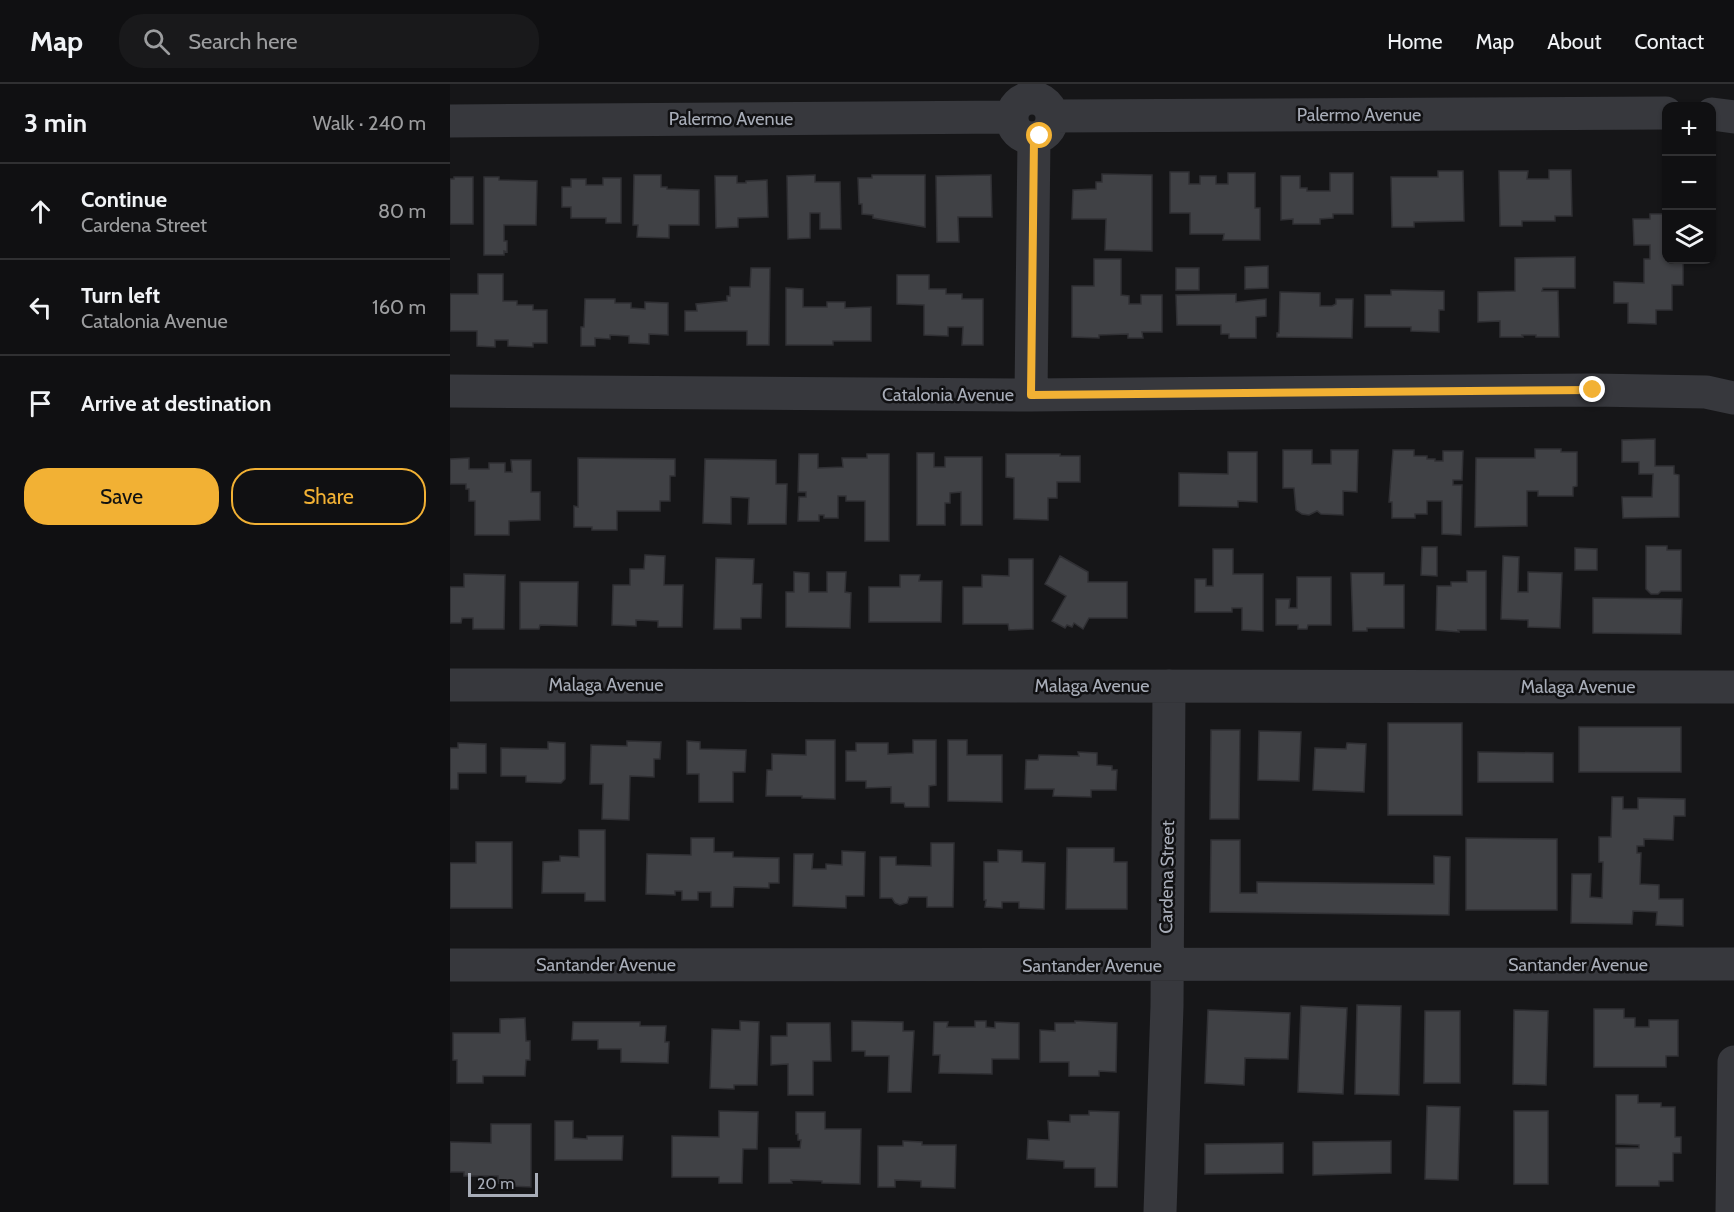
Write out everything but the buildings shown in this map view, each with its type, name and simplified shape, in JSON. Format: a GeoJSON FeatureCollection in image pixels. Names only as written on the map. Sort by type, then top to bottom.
{"type":"FeatureCollection","features":[{"type":"Feature","properties":{"kind":"street","name":"Palermo Avenue"},"geometry":{"type":"LineString","coordinates":[[450,121],[1033,111],[1662,113]]}},
{"type":"Feature","properties":{"kind":"street"},"geometry":{"type":"LineString","coordinates":[[1031,395],[1033,111]]}},
{"type":"Feature","properties":{"kind":"street"},"geometry":{"type":"LineString","coordinates":[[1716,115],[1734,117]]}},
{"type":"Feature","properties":{"kind":"street","name":"Catalonia Avenue"},"geometry":{"type":"LineString","coordinates":[[450,391],[1031,395],[1593,390],[1706,392],[1734,398]]}},
{"type":"Feature","properties":{"kind":"street","name":"Malaga Avenue"},"geometry":{"type":"LineString","coordinates":[[450,685],[1734,687]]}},
{"type":"Feature","properties":{"kind":"street","name":"Cardena Street"},"geometry":{"type":"LineString","coordinates":[[1160,1212],[1167,966],[1170,686]]}},
{"type":"Feature","properties":{"kind":"street","name":"Santander Avenue"},"geometry":{"type":"LineString","coordinates":[[450,965],[1734,964]]}},
{"type":"Feature","properties":{"kind":"street"},"geometry":{"type":"LineString","coordinates":[[1732,1212],[1734,1062]]}},
{"type":"Feature","properties":{"kind":"route"},"geometry":{"type":"LineString","coordinates":[[1040,136],[1034,138],[1031,395],[1593,390]]}}]}
